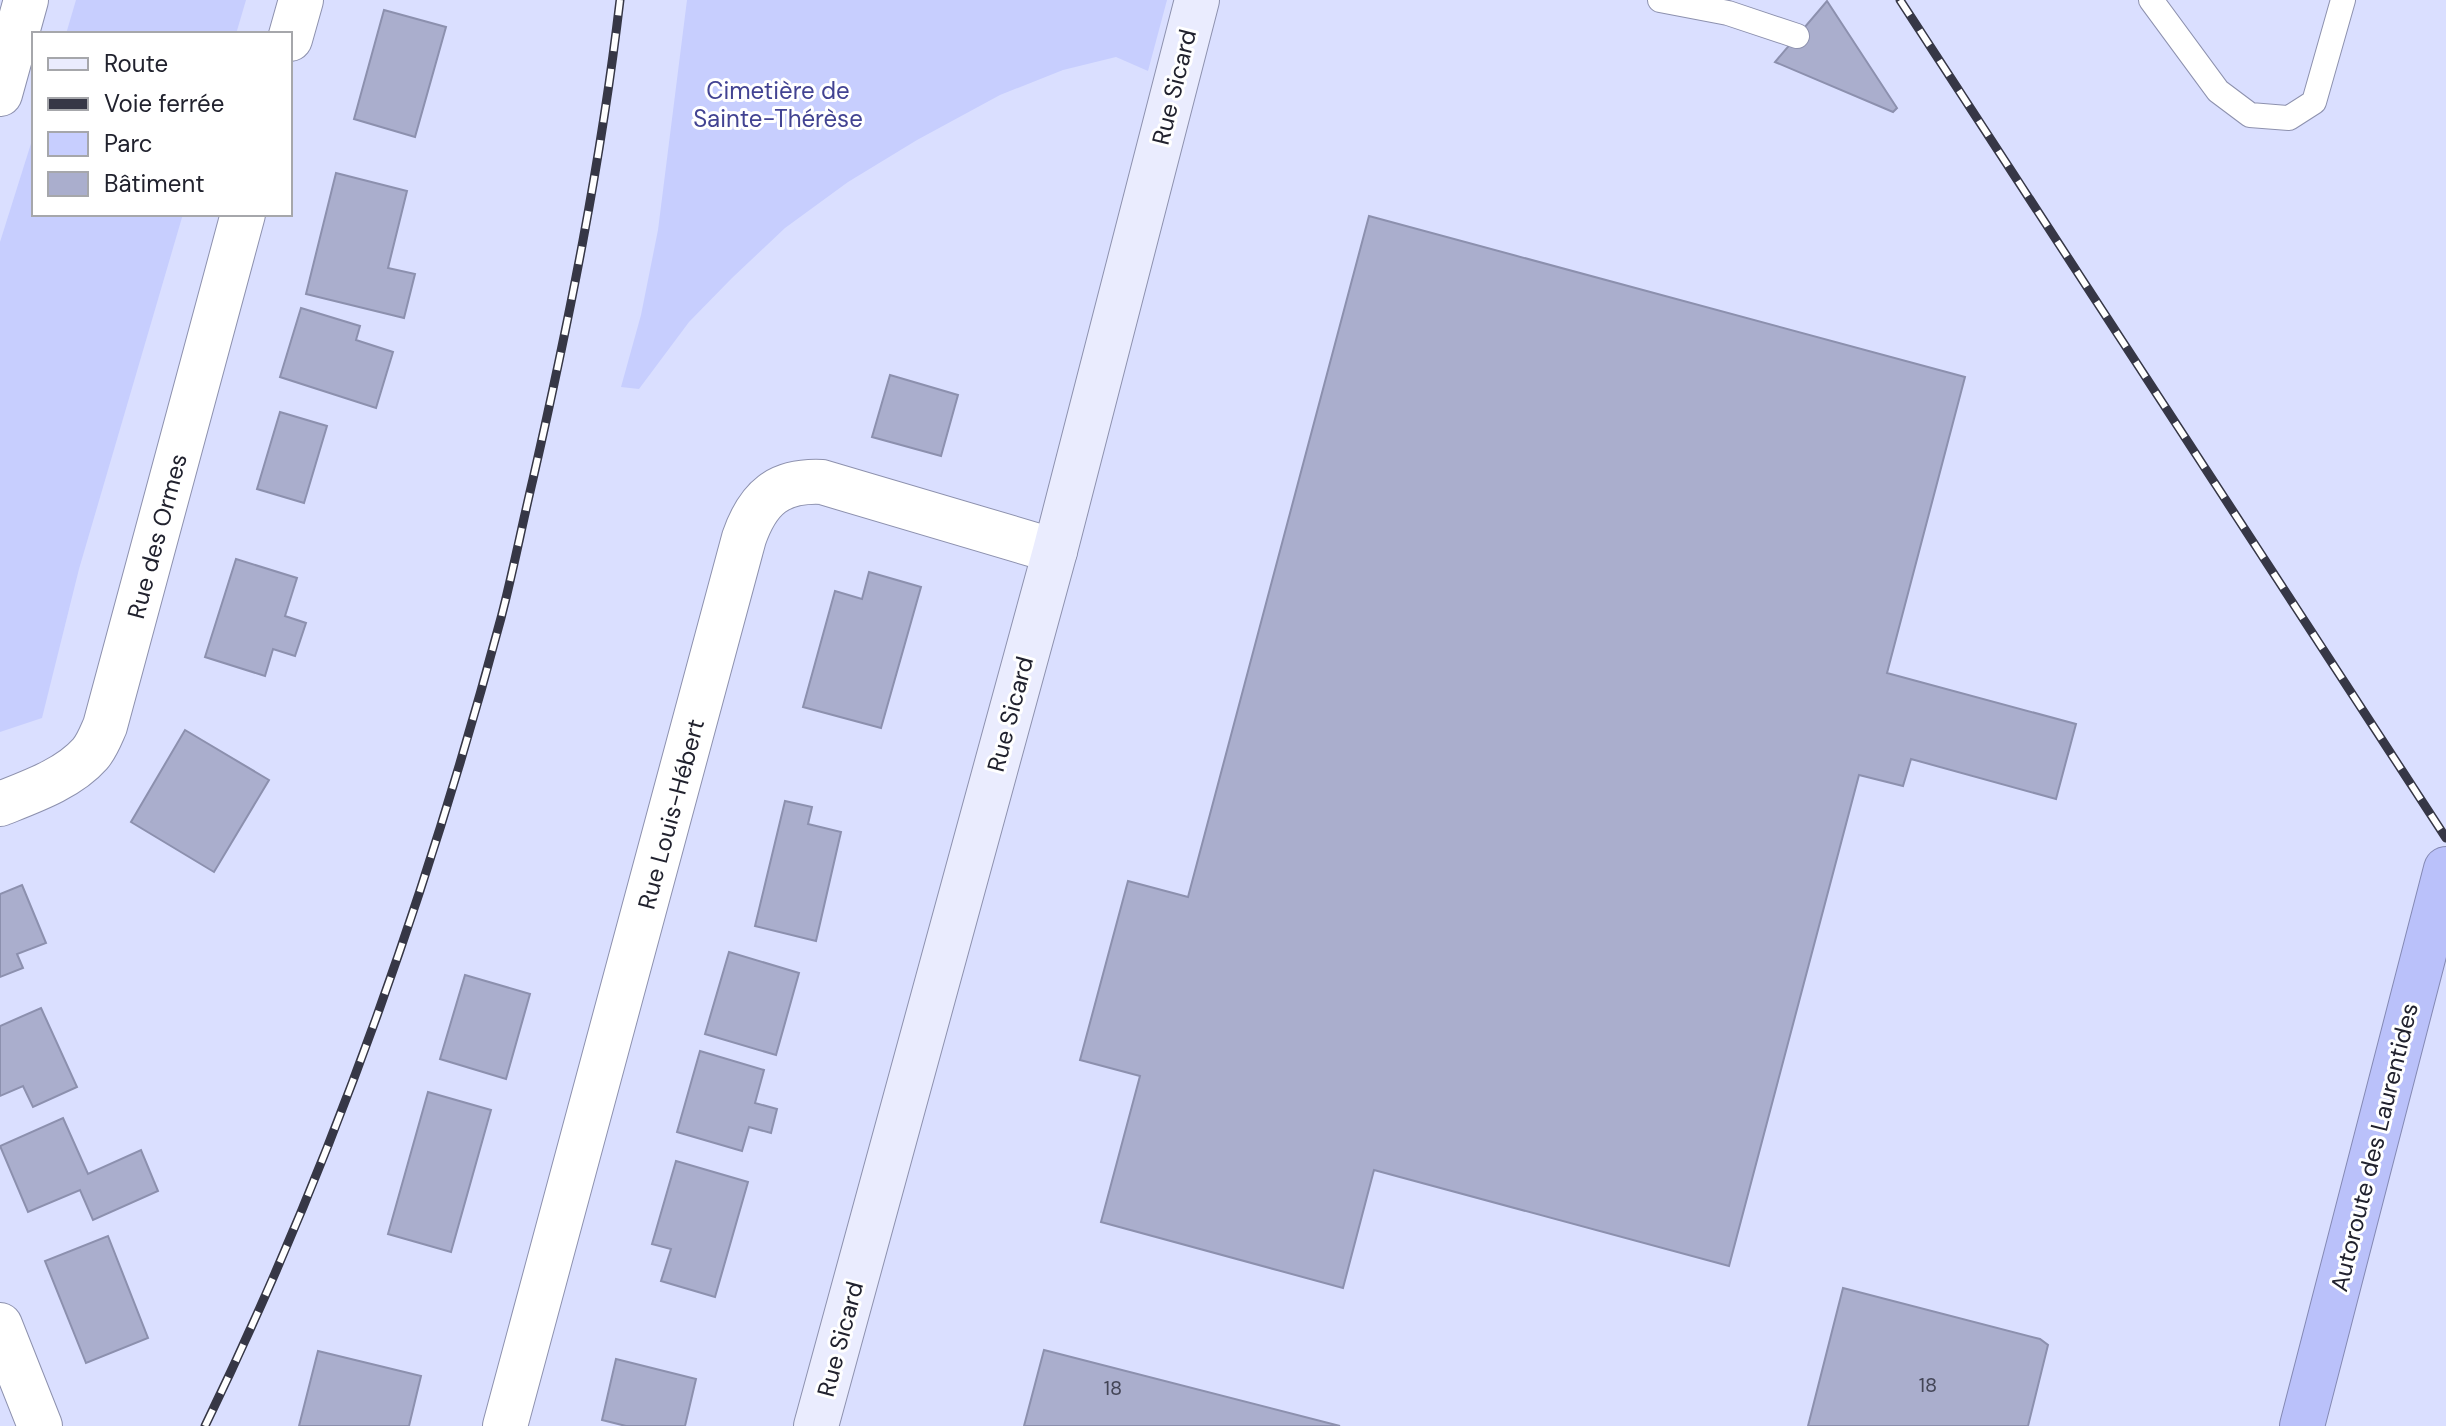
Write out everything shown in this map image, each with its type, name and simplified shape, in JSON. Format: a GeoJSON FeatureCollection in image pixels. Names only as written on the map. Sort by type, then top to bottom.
{"type":"FeatureCollection","features":[{"type":"Feature","properties":{"kind":"highway","name":"Autoroute des Laurentides"},"geometry":{"type":"LineString","coordinates":[[2302,1426],[2446,869]]}},
{"type":"Feature","properties":{"kind":"street"},"geometry":{"type":"LineString","coordinates":[[0,94],[26,0]]}},
{"type":"Feature","properties":{"kind":"street"},"geometry":{"type":"LineString","coordinates":[[292,32],[301,0]]}},
{"type":"Feature","properties":{"kind":"street","name":"Rue Sicard"},"geometry":{"type":"LineString","coordinates":[[816,1426],[1055,551],[1197,0]]}},
{"type":"Feature","properties":{"kind":"street","name":"Rue des Ormes"},"geometry":{"type":"LineString","coordinates":[[0,804],[80,764],[93,751],[105,726],[242,216]]}},
{"type":"Feature","properties":{"kind":"street","name":"Rue Louis-Hébert"},"geometry":{"type":"LineString","coordinates":[[505,1426],[744,538],[756,510],[776,491],[798,483],[822,482],[1055,551]]}},
{"type":"Feature","properties":{"kind":"street"},"geometry":{"type":"LineString","coordinates":[[0,1325],[40,1426]]}},
{"type":"Feature","properties":{"kind":"lane"},"geometry":{"type":"LineString","coordinates":[[1660,0],[1725,6],[1797,36]]}},
{"type":"Feature","properties":{"kind":"lane"},"geometry":{"type":"LineString","coordinates":[[2151,0],[2218,91],[2250,115],[2289,118],[2314,102],[2343,0]]}},
{"type":"Feature","properties":{"kind":"green space"},"geometry":{"type":"Polygon","coordinates":[[[76,0],[246,0],[237,32],[67,32],[76,0]]]}},
{"type":"Feature","properties":{"kind":"green space","name":"Cimetière de Sainte-Thérèse"},"geometry":{"type":"Polygon","coordinates":[[[687,0],[1167,0],[1148,71],[1116,57],[1063,70],[1000,95],[917,140],[848,182],[785,228],[689,322],[639,389],[621,387],[641,315],[658,230],[687,0]]]}},
{"type":"Feature","properties":{"kind":"green space"},"geometry":{"type":"Polygon","coordinates":[[[32,140],[32,216],[182,216],[79,569],[42,718],[0,732],[0,242],[32,140]]]}},
{"type":"Feature","properties":{"kind":"building"},"geometry":{"type":"Polygon","coordinates":[[[1827,1],[1897,108],[1893,112],[1775,62],[1827,1]]]}},
{"type":"Feature","properties":{"kind":"building"},"geometry":{"type":"Polygon","coordinates":[[[384,10],[446,27],[415,137],[354,119],[384,10]]]}},
{"type":"Feature","properties":{"kind":"building"},"geometry":{"type":"Polygon","coordinates":[[[336,173],[407,191],[388,268],[415,274],[404,318],[306,294],[336,173]]]}},
{"type":"Feature","properties":{"kind":"building"},"geometry":{"type":"Polygon","coordinates":[[[1369,216],[1965,377],[1887,673],[2076,724],[2056,799],[1911,759],[1903,786],[1859,775],[1729,1266],[1374,1170],[1343,1288],[1101,1222],[1140,1076],[1080,1060],[1128,881],[1188,897],[1369,216]]]}},
{"type":"Feature","properties":{"kind":"building"},"geometry":{"type":"Polygon","coordinates":[[[301,308],[360,326],[356,340],[393,352],[376,408],[280,377],[301,308]]]}},
{"type":"Feature","properties":{"kind":"building"},"geometry":{"type":"Polygon","coordinates":[[[890,375],[958,395],[941,456],[872,437],[890,375]]]}},
{"type":"Feature","properties":{"kind":"building"},"geometry":{"type":"Polygon","coordinates":[[[280,412],[327,426],[304,503],[257,489],[280,412]]]}},
{"type":"Feature","properties":{"kind":"building"},"geometry":{"type":"Polygon","coordinates":[[[236,559],[297,578],[285,616],[306,623],[295,656],[273,649],[265,676],[205,657],[236,559]]]}},
{"type":"Feature","properties":{"kind":"building"},"geometry":{"type":"Polygon","coordinates":[[[869,572],[921,587],[881,728],[803,707],[835,591],[862,599],[869,572]]]}},
{"type":"Feature","properties":{"kind":"building"},"geometry":{"type":"Polygon","coordinates":[[[185,730],[269,780],[214,872],[131,822],[185,730]]]}},
{"type":"Feature","properties":{"kind":"building"},"geometry":{"type":"Polygon","coordinates":[[[785,801],[812,807],[808,824],[841,832],[816,941],[755,926],[785,801]]]}},
{"type":"Feature","properties":{"kind":"building"},"geometry":{"type":"Polygon","coordinates":[[[22,885],[46,943],[17,954],[23,968],[0,977],[0,894],[22,885]]]}},
{"type":"Feature","properties":{"kind":"building"},"geometry":{"type":"Polygon","coordinates":[[[729,952],[799,973],[776,1055],[705,1034],[729,952]]]}},
{"type":"Feature","properties":{"kind":"building"},"geometry":{"type":"Polygon","coordinates":[[[465,975],[530,994],[506,1079],[440,1059],[465,975]]]}},
{"type":"Feature","properties":{"kind":"building"},"geometry":{"type":"Polygon","coordinates":[[[41,1008],[77,1087],[33,1107],[23,1086],[0,1096],[0,1026],[41,1008]]]}},
{"type":"Feature","properties":{"kind":"building"},"geometry":{"type":"Polygon","coordinates":[[[700,1051],[764,1070],[755,1103],[777,1109],[771,1133],[749,1127],[742,1151],[677,1132],[700,1051]]]}},
{"type":"Feature","properties":{"kind":"building"},"geometry":{"type":"Polygon","coordinates":[[[428,1092],[491,1110],[451,1252],[388,1234],[428,1092]]]}},
{"type":"Feature","properties":{"kind":"building"},"geometry":{"type":"Polygon","coordinates":[[[63,1118],[88,1174],[141,1150],[158,1191],[93,1220],[80,1190],[28,1212],[0,1146],[63,1118]]]}},
{"type":"Feature","properties":{"kind":"building"},"geometry":{"type":"Polygon","coordinates":[[[676,1161],[748,1182],[715,1297],[661,1281],[671,1249],[652,1244],[676,1161]]]}},
{"type":"Feature","properties":{"kind":"building"},"geometry":{"type":"Polygon","coordinates":[[[108,1236],[148,1338],[86,1363],[45,1261],[108,1236]]]}},
{"type":"Feature","properties":{"kind":"building"},"geometry":{"type":"Polygon","coordinates":[[[1843,1288],[2040,1339],[2048,1345],[2028,1426],[1808,1426],[1843,1288]]]}},
{"type":"Feature","properties":{"kind":"building"},"geometry":{"type":"Polygon","coordinates":[[[1044,1350],[1340,1426],[1024,1426],[1044,1350]]]}},
{"type":"Feature","properties":{"kind":"building"},"geometry":{"type":"Polygon","coordinates":[[[318,1351],[421,1376],[409,1426],[299,1426],[318,1351]]]}},
{"type":"Feature","properties":{"kind":"building"},"geometry":{"type":"Polygon","coordinates":[[[616,1359],[696,1379],[685,1426],[626,1426],[602,1420],[616,1359]]]}},
{"type":"Feature","properties":{"kind":"railway"},"geometry":{"type":"LineString","coordinates":[[205,1426],[251,1329],[334,1130],[408,927],[472,722],[510,583],[571,301],[594,181],[620,0]]}},
{"type":"Feature","properties":{"kind":"railway"},"geometry":{"type":"LineString","coordinates":[[1900,0],[2446,838]]}}]}
